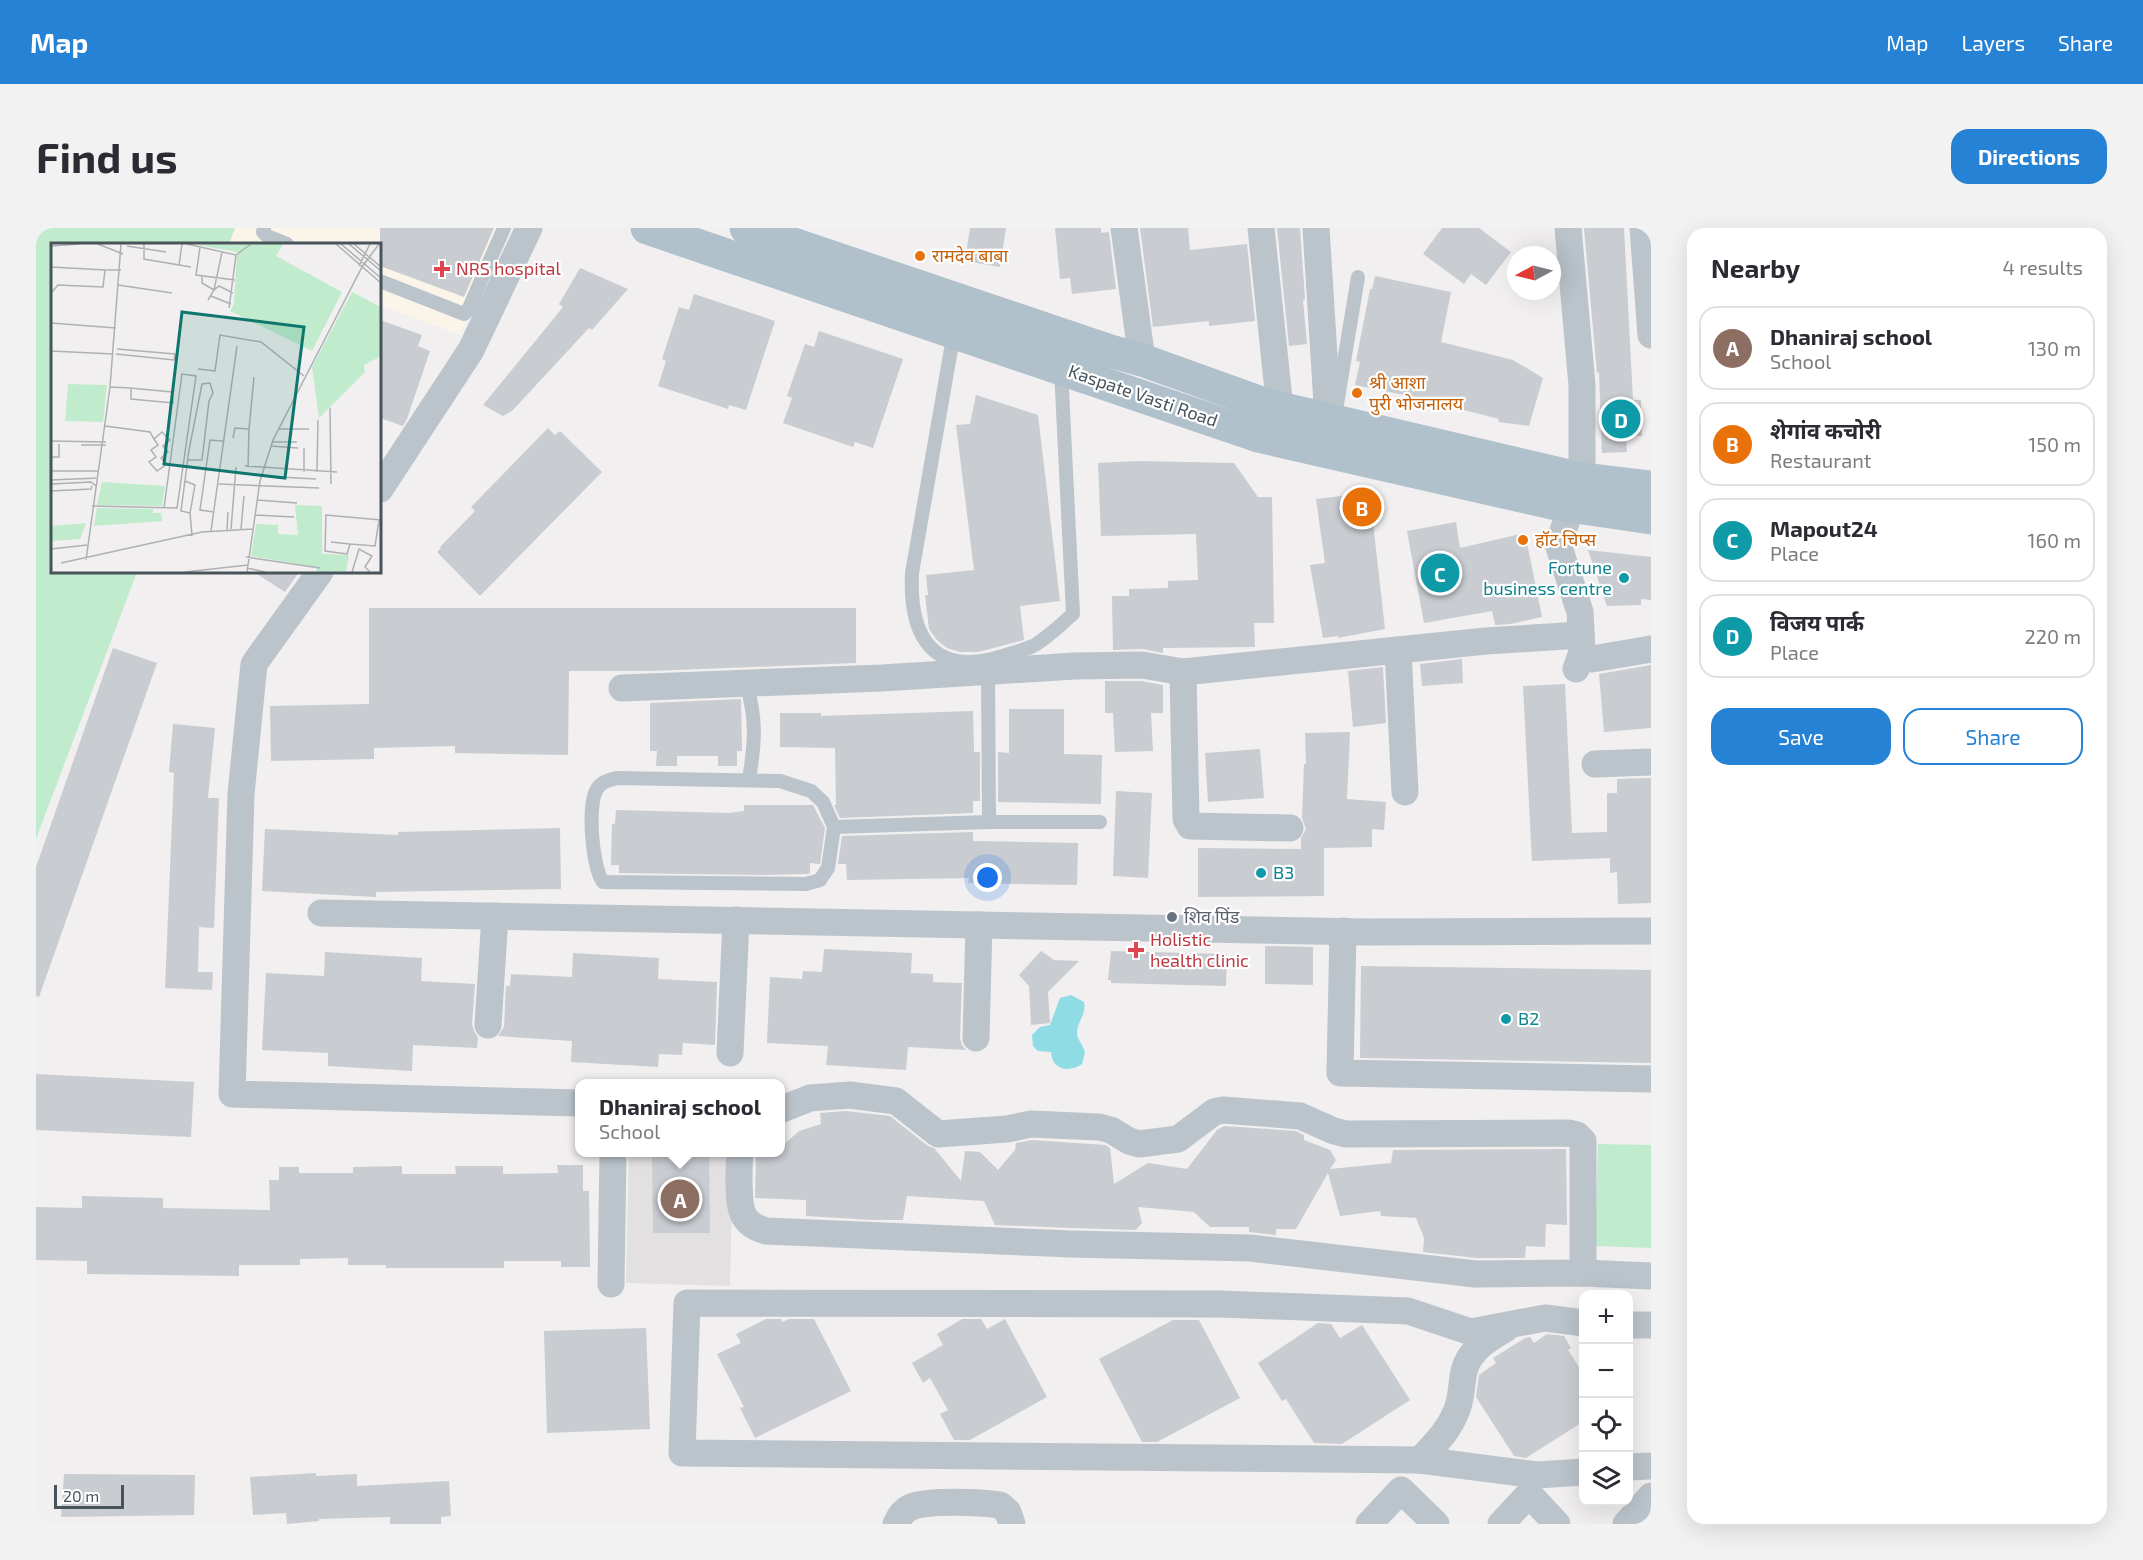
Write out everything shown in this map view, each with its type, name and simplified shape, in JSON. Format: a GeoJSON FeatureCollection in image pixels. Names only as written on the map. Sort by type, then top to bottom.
{"type":"FeatureCollection","features":[{"type":"Feature","properties":{"kind":"main road","name":"Kaspate Vasti Road"},"geometry":{"type":"LineString","coordinates":[[647,228],[954,332],[1067,353],[1142,360],[1280,409],[1331,420],[1577,493],[1651,518]]}},
{"type":"Feature","properties":{"kind":"main road","name":"Kaspate Vasti Road"},"geometry":{"type":"LineString","coordinates":[[746,228],[1067,353],[1258,436],[1577,493],[1651,487]]}},
{"type":"Feature","properties":{"kind":"street"},"geometry":{"type":"LineString","coordinates":[[381,487],[471,350],[529,228]]}},
{"type":"Feature","properties":{"kind":"street"},"geometry":{"type":"LineString","coordinates":[[1124,228],[1142,360]]}},
{"type":"Feature","properties":{"kind":"street"},"geometry":{"type":"LineString","coordinates":[[1261,228],[1280,409]]}},
{"type":"Feature","properties":{"kind":"street"},"geometry":{"type":"LineString","coordinates":[[1316,228],[1331,420]]}},
{"type":"Feature","properties":{"kind":"street"},"geometry":{"type":"LineString","coordinates":[[1568,228],[1582,385],[1577,493],[1558,544],[1580,612],[1584,664],[1651,649]]}},
{"type":"Feature","properties":{"kind":"street"},"geometry":{"type":"LineString","coordinates":[[1643,228],[1651,335]]}},
{"type":"Feature","properties":{"kind":"street"},"geometry":{"type":"LineString","coordinates":[[319,573],[254,664],[242,794],[232,1095],[575,1103]]}},
{"type":"Feature","properties":{"kind":"street"},"geometry":{"type":"LineString","coordinates":[[622,688],[1075,666],[1142,665],[1183,672],[1486,641],[1581,635]]}},
{"type":"Feature","properties":{"kind":"street"},"geometry":{"type":"LineString","coordinates":[[1398,650],[1404,792]]}},
{"type":"Feature","properties":{"kind":"street"},"geometry":{"type":"LineString","coordinates":[[1183,672],[1186,819],[1190,826],[1290,828]]}},
{"type":"Feature","properties":{"kind":"street"},"geometry":{"type":"LineString","coordinates":[[1595,764],[1651,762]]}},
{"type":"Feature","properties":{"kind":"street"},"geometry":{"type":"LineString","coordinates":[[321,913],[1343,931],[1651,931]]}},
{"type":"Feature","properties":{"kind":"street"},"geometry":{"type":"LineString","coordinates":[[488,1025],[495,916]]}},
{"type":"Feature","properties":{"kind":"street"},"geometry":{"type":"LineString","coordinates":[[730,1053],[736,920]]}},
{"type":"Feature","properties":{"kind":"street"},"geometry":{"type":"LineString","coordinates":[[976,1038],[979,925]]}},
{"type":"Feature","properties":{"kind":"street"},"geometry":{"type":"LineString","coordinates":[[1343,931],[1340,1073],[1651,1079]]}},
{"type":"Feature","properties":{"kind":"street"},"geometry":{"type":"LineString","coordinates":[[785,1108],[810,1098],[850,1095],[896,1101],[938,1134],[1031,1125],[1099,1127],[1111,1130],[1129,1142],[1139,1144],[1178,1140],[1214,1112],[1223,1110],[1300,1116],[1346,1134],[1568,1133],[1577,1135],[1582,1141],[1583,1273]]}},
{"type":"Feature","properties":{"kind":"street"},"geometry":{"type":"LineString","coordinates":[[611,1284],[613,1157]]}},
{"type":"Feature","properties":{"kind":"street"},"geometry":{"type":"LineString","coordinates":[[740,1157],[740,1209],[745,1218],[756,1228],[766,1231],[1071,1244],[1250,1248],[1474,1274],[1651,1275]]}},
{"type":"Feature","properties":{"kind":"street"},"geometry":{"type":"LineString","coordinates":[[1579,1322],[1545,1318],[1471,1332],[1408,1311],[1231,1305],[687,1303],[682,1453],[1420,1460],[1537,1475],[1579,1472]]}},
{"type":"Feature","properties":{"kind":"street"},"geometry":{"type":"LineString","coordinates":[[1420,1460],[1444,1435],[1455,1414],[1461,1401],[1465,1370],[1471,1355],[1488,1338],[1515,1324]]}},
{"type":"Feature","properties":{"kind":"street"},"geometry":{"type":"LineString","coordinates":[[1633,1325],[1651,1325]]}},
{"type":"Feature","properties":{"kind":"street"},"geometry":{"type":"LineString","coordinates":[[1633,1467],[1651,1466]]}},
{"type":"Feature","properties":{"kind":"street"},"geometry":{"type":"LineString","coordinates":[[1369,1524],[1401,1490],[1437,1524]]}},
{"type":"Feature","properties":{"kind":"street"},"geometry":{"type":"LineString","coordinates":[[1500,1524],[1529,1494],[1557,1524]]}},
{"type":"Feature","properties":{"kind":"street"},"geometry":{"type":"LineString","coordinates":[[1626,1524],[1651,1496]]}},
{"type":"Feature","properties":{"kind":"street"},"geometry":{"type":"LineString","coordinates":[[896,1524],[901,1514],[911,1507],[937,1503],[1000,1505],[1008,1512],[1012,1524]]}},
{"type":"Feature","properties":{"kind":"lane"},"geometry":{"type":"LineString","coordinates":[[264,228],[263,232],[267,236],[284,243]]}},
{"type":"Feature","properties":{"kind":"lane"},"geometry":{"type":"LineString","coordinates":[[381,281],[464,314],[468,310],[504,228]]}},
{"type":"Feature","properties":{"kind":"lane"},"geometry":{"type":"LineString","coordinates":[[1331,420],[1358,277]]}},
{"type":"Feature","properties":{"kind":"lane"},"geometry":{"type":"LineString","coordinates":[[954,332],[912,573],[911,597],[923,639],[939,656],[961,662],[990,660],[1033,646],[1073,614],[1067,353]]}},
{"type":"Feature","properties":{"kind":"lane"},"geometry":{"type":"LineString","coordinates":[[988,672],[989,822]]}},
{"type":"Feature","properties":{"kind":"lane"},"geometry":{"type":"LineString","coordinates":[[746,683],[753,707],[754,726],[749,780]]}},
{"type":"Feature","properties":{"kind":"lane"},"geometry":{"type":"LineString","coordinates":[[617,778],[780,781],[811,791],[823,802],[834,827],[828,868],[820,880],[807,884],[603,882],[594,856],[592,800],[597,788],[606,781],[617,778]]}},
{"type":"Feature","properties":{"kind":"lane"},"geometry":{"type":"LineString","coordinates":[[834,827],[989,822],[1100,822]]}},
{"type":"Feature","properties":{"kind":"shaded area"},"geometry":{"type":"Polygon","coordinates":[[[235,228],[507,228],[460,335],[381,305],[381,243],[229,243],[235,228]]]}},
{"type":"Feature","properties":{"kind":"shaded area"},"geometry":{"type":"Polygon","coordinates":[[[629,1157],[733,1157],[730,1286],[626,1283],[629,1157]]]}},
{"type":"Feature","properties":{"kind":"green space"},"geometry":{"type":"Polygon","coordinates":[[[36,228],[235,228],[229,243],[51,243],[51,573],[137,573],[36,839],[36,228]]]}},
{"type":"Feature","properties":{"kind":"green space"},"geometry":{"type":"Polygon","coordinates":[[[1598,1144],[1651,1145],[1651,1248],[1595,1246],[1598,1144]]]}},
{"type":"Feature","properties":{"kind":"water"},"geometry":{"type":"Polygon","coordinates":[[[1071,995],[1084,1002],[1085,1006],[1077,1033],[1085,1052],[1082,1064],[1067,1069],[1054,1063],[1051,1052],[1038,1051],[1033,1046],[1032,1035],[1040,1027],[1050,1025],[1060,998],[1071,995]]]}},
{"type":"Feature","properties":{"kind":"building"},"geometry":{"type":"Polygon","coordinates":[[[380,228],[494,228],[464,297],[381,266],[380,228]]]}},
{"type":"Feature","properties":{"kind":"building"},"geometry":{"type":"Polygon","coordinates":[[[970,228],[1006,228],[1000,267],[965,261],[970,228]]]}},
{"type":"Feature","properties":{"kind":"building"},"geometry":{"type":"Polygon","coordinates":[[[1055,228],[1101,228],[1101,233],[1109,232],[1116,289],[1072,294],[1070,278],[1060,279],[1055,228]]]}},
{"type":"Feature","properties":{"kind":"building"},"geometry":{"type":"Polygon","coordinates":[[[1140,228],[1188,228],[1190,250],[1247,244],[1255,321],[1209,326],[1209,321],[1153,327],[1140,228]]]}},
{"type":"Feature","properties":{"kind":"building"},"geometry":{"type":"Polygon","coordinates":[[[1277,228],[1300,228],[1307,344],[1289,346],[1277,228]]]}},
{"type":"Feature","properties":{"kind":"building"},"geometry":{"type":"Polygon","coordinates":[[[1442,228],[1479,228],[1507,249],[1507,257],[1486,285],[1471,274],[1464,284],[1423,254],[1442,228]]]}},
{"type":"Feature","properties":{"kind":"building"},"geometry":{"type":"Polygon","coordinates":[[[1584,228],[1624,228],[1633,400],[1641,400],[1642,436],[1626,436],[1627,452],[1602,453],[1599,372],[1597,373],[1584,228]]]}},
{"type":"Feature","properties":{"kind":"building"},"geometry":{"type":"Polygon","coordinates":[[[580,268],[628,289],[592,330],[589,328],[512,411],[503,416],[483,405],[563,307],[559,304],[580,268]]]}},
{"type":"Feature","properties":{"kind":"building"},"geometry":{"type":"Polygon","coordinates":[[[1375,276],[1451,292],[1441,342],[1513,360],[1543,378],[1529,426],[1498,422],[1499,419],[1452,407],[1453,405],[1355,385],[1360,362],[1356,361],[1370,289],[1372,289],[1375,276]]]}},
{"type":"Feature","properties":{"kind":"building"},"geometry":{"type":"Polygon","coordinates":[[[694,294],[775,321],[746,410],[729,405],[728,409],[658,386],[666,361],[662,359],[679,307],[689,310],[694,294]]]}},
{"type":"Feature","properties":{"kind":"building"},"geometry":{"type":"Polygon","coordinates":[[[381,320],[422,335],[418,346],[430,351],[403,426],[381,418],[381,320]]]}},
{"type":"Feature","properties":{"kind":"building"},"geometry":{"type":"Polygon","coordinates":[[[819,331],[903,359],[873,448],[855,442],[853,447],[783,423],[792,398],[787,396],[805,344],[814,347],[819,331]]]}},
{"type":"Feature","properties":{"kind":"building"},"geometry":{"type":"Polygon","coordinates":[[[976,395],[1038,415],[1060,601],[1020,606],[1024,640],[978,652],[960,652],[947,648],[929,629],[925,595],[928,595],[926,575],[974,570],[956,425],[970,424],[976,395]]]}},
{"type":"Feature","properties":{"kind":"building"},"geometry":{"type":"Polygon","coordinates":[[[548,428],[555,435],[560,431],[602,472],[480,596],[437,552],[475,511],[471,507],[548,428]]]}},
{"type":"Feature","properties":{"kind":"building"},"geometry":{"type":"Polygon","coordinates":[[[1137,461],[1234,463],[1258,497],[1272,497],[1274,623],[1254,623],[1255,647],[1163,648],[1163,653],[1142,649],[1113,650],[1112,596],[1129,596],[1129,589],[1168,588],[1168,581],[1198,580],[1196,534],[1101,536],[1098,463],[1137,461]]]}},
{"type":"Feature","properties":{"kind":"building"},"geometry":{"type":"Polygon","coordinates":[[[1342,496],[1371,505],[1385,629],[1338,638],[1338,636],[1323,638],[1310,565],[1325,563],[1316,499],[1342,496]]]}},
{"type":"Feature","properties":{"kind":"building"},"geometry":{"type":"Polygon","coordinates":[[[1456,522],[1460,548],[1525,533],[1542,617],[1495,625],[1492,611],[1424,623],[1407,531],[1456,522]]]}},
{"type":"Feature","properties":{"kind":"building","name":"Fortune business centre"},"geometry":{"type":"Polygon","coordinates":[[[1588,550],[1651,557],[1651,600],[1641,599],[1641,605],[1607,606],[1588,550]]]}},
{"type":"Feature","properties":{"kind":"building"},"geometry":{"type":"Polygon","coordinates":[[[256,573],[298,573],[285,592],[256,573]]]}},
{"type":"Feature","properties":{"kind":"building"},"geometry":{"type":"Polygon","coordinates":[[[369,608],[856,608],[856,663],[650,671],[569,671],[568,755],[455,753],[455,746],[374,748],[374,759],[271,761],[270,706],[369,704],[369,608]]]}},
{"type":"Feature","properties":{"kind":"building"},"geometry":{"type":"Polygon","coordinates":[[[113,648],[157,663],[39,997],[36,996],[36,867],[113,648]]]}},
{"type":"Feature","properties":{"kind":"building"},"geometry":{"type":"Polygon","coordinates":[[[1462,659],[1463,683],[1422,686],[1420,664],[1462,659]]]}},
{"type":"Feature","properties":{"kind":"building"},"geometry":{"type":"Polygon","coordinates":[[[1651,665],[1651,728],[1604,732],[1599,674],[1651,665]]]}},
{"type":"Feature","properties":{"kind":"building"},"geometry":{"type":"Polygon","coordinates":[[[1383,667],[1386,723],[1353,727],[1348,671],[1383,667]]]}},
{"type":"Feature","properties":{"kind":"building"},"geometry":{"type":"Polygon","coordinates":[[[1105,681],[1141,681],[1163,685],[1163,713],[1151,713],[1153,751],[1115,752],[1113,713],[1105,713],[1105,681]]]}},
{"type":"Feature","properties":{"kind":"building"},"geometry":{"type":"Polygon","coordinates":[[[1565,684],[1572,833],[1607,832],[1607,793],[1617,793],[1617,779],[1651,778],[1651,903],[1618,904],[1617,872],[1610,873],[1610,858],[1532,861],[1523,686],[1565,684]]]}},
{"type":"Feature","properties":{"kind":"building"},"geometry":{"type":"Polygon","coordinates":[[[741,699],[742,751],[737,751],[737,766],[718,766],[718,756],[677,756],[677,766],[656,766],[657,751],[650,751],[650,703],[741,699]]]}},
{"type":"Feature","properties":{"kind":"building"},"geometry":{"type":"Polygon","coordinates":[[[1009,709],[1064,709],[1064,754],[1102,755],[1101,804],[998,802],[998,752],[1009,753],[1009,709]]]}},
{"type":"Feature","properties":{"kind":"building"},"geometry":{"type":"Polygon","coordinates":[[[973,711],[974,752],[980,752],[980,801],[973,801],[973,813],[840,818],[834,805],[836,805],[835,748],[780,747],[780,713],[821,713],[821,716],[973,711]]]}},
{"type":"Feature","properties":{"kind":"building"},"geometry":{"type":"Polygon","coordinates":[[[173,724],[215,728],[208,798],[219,798],[214,928],[199,927],[198,972],[213,972],[212,990],[165,988],[174,773],[169,772],[173,724]]]}},
{"type":"Feature","properties":{"kind":"building"},"geometry":{"type":"Polygon","coordinates":[[[1350,732],[1347,799],[1386,802],[1384,830],[1372,829],[1372,847],[1324,848],[1324,896],[1198,897],[1198,848],[1301,849],[1301,838],[1306,829],[1302,818],[1304,764],[1306,764],[1305,733],[1350,732]]]}},
{"type":"Feature","properties":{"kind":"building"},"geometry":{"type":"Polygon","coordinates":[[[1260,749],[1264,798],[1208,802],[1205,753],[1260,749]]]}},
{"type":"Feature","properties":{"kind":"building"},"geometry":{"type":"Polygon","coordinates":[[[1116,791],[1152,793],[1148,878],[1113,876],[1116,791]]]}},
{"type":"Feature","properties":{"kind":"building"},"geometry":{"type":"Polygon","coordinates":[[[744,805],[813,805],[825,828],[820,864],[810,863],[808,874],[758,875],[619,873],[619,865],[611,865],[612,824],[615,824],[616,810],[729,813],[744,811],[744,805]]]}},
{"type":"Feature","properties":{"kind":"building"},"geometry":{"type":"Polygon","coordinates":[[[560,828],[561,889],[376,892],[376,897],[262,891],[265,829],[398,835],[398,832],[560,828]]]}},
{"type":"Feature","properties":{"kind":"building"},"geometry":{"type":"Polygon","coordinates":[[[973,832],[973,841],[1078,843],[1077,885],[968,883],[969,878],[847,880],[846,864],[838,864],[842,836],[973,832]]]}},
{"type":"Feature","properties":{"kind":"building"},"geometry":{"type":"Polygon","coordinates":[[[1265,946],[1313,947],[1313,985],[1265,984],[1265,946]]]}},
{"type":"Feature","properties":{"kind":"building"},"geometry":{"type":"Polygon","coordinates":[[[824,949],[912,953],[911,973],[933,974],[933,982],[962,983],[960,1038],[966,1050],[908,1047],[906,1070],[826,1065],[828,1046],[767,1043],[770,977],[802,979],[803,971],[822,972],[824,949]]]}},
{"type":"Feature","properties":{"kind":"building"},"geometry":{"type":"Polygon","coordinates":[[[1041,951],[1054,960],[1079,961],[1048,992],[1050,1023],[1031,1025],[1029,986],[1019,975],[1041,951]]]}},
{"type":"Feature","properties":{"kind":"building"},"geometry":{"type":"Polygon","coordinates":[[[1111,951],[1227,954],[1226,986],[1111,983],[1111,980],[1108,980],[1111,951]]]}},
{"type":"Feature","properties":{"kind":"building"},"geometry":{"type":"Polygon","coordinates":[[[325,952],[422,958],[421,981],[475,984],[472,1024],[478,1037],[477,1048],[413,1045],[412,1071],[328,1066],[328,1053],[262,1050],[266,973],[324,976],[325,952]]]}},
{"type":"Feature","properties":{"kind":"building"},"geometry":{"type":"Polygon","coordinates":[[[573,953],[659,958],[658,979],[717,982],[715,1045],[683,1043],[682,1055],[659,1054],[658,1067],[571,1062],[572,1041],[498,1036],[504,1027],[506,986],[510,986],[511,974],[572,977],[573,953]]]}},
{"type":"Feature","properties":{"kind":"building","name":"B2"},"geometry":{"type":"Polygon","coordinates":[[[1361,966],[1651,970],[1651,1063],[1360,1058],[1361,966]]]}},
{"type":"Feature","properties":{"kind":"building"},"geometry":{"type":"Polygon","coordinates":[[[36,1074],[194,1082],[191,1137],[36,1130],[36,1074]]]}},
{"type":"Feature","properties":{"kind":"building"},"geometry":{"type":"Polygon","coordinates":[[[845,1111],[890,1116],[928,1146],[934,1148],[961,1181],[965,1151],[980,1152],[998,1170],[1015,1150],[1016,1143],[1032,1140],[1105,1145],[1110,1148],[1114,1184],[1148,1163],[1187,1169],[1217,1130],[1224,1126],[1296,1131],[1304,1135],[1304,1140],[1330,1150],[1336,1160],[1330,1169],[1391,1163],[1393,1150],[1566,1149],[1567,1225],[1546,1224],[1545,1247],[1526,1246],[1525,1258],[1476,1258],[1423,1252],[1424,1238],[1416,1218],[1381,1216],[1380,1211],[1340,1216],[1328,1173],[1296,1229],[1276,1229],[1276,1235],[1249,1232],[1249,1227],[1210,1227],[1194,1212],[1138,1207],[1142,1223],[1136,1230],[995,1225],[984,1201],[907,1196],[903,1220],[873,1220],[806,1216],[806,1200],[755,1198],[756,1157],[785,1157],[785,1144],[799,1131],[821,1124],[820,1113],[845,1111]]]}},
{"type":"Feature","properties":{"kind":"building"},"geometry":{"type":"Polygon","coordinates":[[[652,1157],[709,1157],[710,1233],[653,1233],[652,1157]]]}},
{"type":"Feature","properties":{"kind":"building"},"geometry":{"type":"Polygon","coordinates":[[[557,1165],[583,1165],[583,1191],[589,1191],[590,1267],[561,1267],[561,1261],[504,1261],[504,1268],[386,1268],[386,1265],[348,1265],[348,1258],[300,1259],[300,1265],[239,1265],[239,1276],[87,1274],[87,1261],[36,1260],[36,1207],[82,1208],[82,1196],[163,1198],[163,1208],[270,1210],[269,1180],[279,1180],[279,1167],[299,1167],[299,1173],[353,1173],[353,1167],[402,1166],[402,1174],[456,1174],[455,1166],[503,1166],[503,1174],[558,1173],[557,1165]]]}},
{"type":"Feature","properties":{"kind":"building"},"geometry":{"type":"Polygon","coordinates":[[[766,1319],[781,1319],[782,1322],[789,1319],[814,1319],[851,1391],[755,1438],[740,1408],[744,1407],[717,1354],[741,1343],[736,1334],[766,1319]]]}},
{"type":"Feature","properties":{"kind":"building"},"geometry":{"type":"Polygon","coordinates":[[[962,1319],[981,1319],[987,1329],[1005,1319],[1047,1397],[970,1440],[954,1440],[940,1414],[948,1410],[930,1378],[923,1383],[912,1363],[943,1345],[937,1334],[962,1319]]]}},
{"type":"Feature","properties":{"kind":"building"},"geometry":{"type":"Polygon","coordinates":[[[1173,1320],[1199,1320],[1240,1398],[1157,1442],[1142,1442],[1099,1359],[1173,1320]]]}},
{"type":"Feature","properties":{"kind":"building"},"geometry":{"type":"Polygon","coordinates":[[[1318,1323],[1331,1324],[1340,1338],[1362,1325],[1410,1400],[1342,1444],[1314,1443],[1286,1399],[1282,1401],[1258,1363],[1318,1323]]]}},
{"type":"Feature","properties":{"kind":"building"},"geometry":{"type":"Polygon","coordinates":[[[646,1328],[650,1429],[547,1433],[544,1331],[646,1328]]]}},
{"type":"Feature","properties":{"kind":"building"},"geometry":{"type":"Polygon","coordinates":[[[1547,1334],[1564,1336],[1571,1348],[1568,1350],[1579,1367],[1579,1424],[1526,1458],[1514,1456],[1476,1397],[1479,1375],[1496,1363],[1493,1358],[1525,1338],[1530,1337],[1534,1343],[1547,1334]]]}},
{"type":"Feature","properties":{"kind":"building"},"geometry":{"type":"Polygon","coordinates":[[[316,1473],[316,1476],[357,1474],[357,1486],[449,1481],[451,1516],[441,1517],[441,1524],[390,1524],[390,1517],[319,1519],[319,1521],[287,1524],[286,1513],[253,1515],[250,1477],[316,1473]]]}},
{"type":"Feature","properties":{"kind":"building"},"geometry":{"type":"Polygon","coordinates":[[[64,1474],[195,1475],[194,1515],[61,1517],[64,1474]]]}},
{"type":"Feature","properties":{"kind":"place","name":"रामदेव बाबा"},"geometry":{"type":"Point","coordinates":[920,256]}},
{"type":"Feature","properties":{"kind":"place","name":"NRS hospital"},"geometry":{"type":"Point","coordinates":[442,269]}},
{"type":"Feature","properties":{"kind":"place","name":"श्री आशा पुरी भोजनालय"},"geometry":{"type":"Point","coordinates":[1357,393]}},
{"type":"Feature","properties":{"kind":"place","name":"विजय पार्क"},"geometry":{"type":"Point","coordinates":[1621,419]}},
{"type":"Feature","properties":{"kind":"place","name":"शेगांव कचोरी"},"geometry":{"type":"Point","coordinates":[1362,507]}},
{"type":"Feature","properties":{"kind":"place","name":"हॉट चिप्स"},"geometry":{"type":"Point","coordinates":[1523,540]}},
{"type":"Feature","properties":{"kind":"place","name":"Mapout24"},"geometry":{"type":"Point","coordinates":[1440,573]}},
{"type":"Feature","properties":{"kind":"place","name":"Fortune business centre"},"geometry":{"type":"Point","coordinates":[1624,578]}},
{"type":"Feature","properties":{"kind":"place","name":"B3"},"geometry":{"type":"Point","coordinates":[1261,873]}},
{"type":"Feature","properties":{"kind":"place","name":"शिव पिंड"},"geometry":{"type":"Point","coordinates":[1172,917]}},
{"type":"Feature","properties":{"kind":"place","name":"Holistic health clinic"},"geometry":{"type":"Point","coordinates":[1136,950]}},
{"type":"Feature","properties":{"kind":"place","name":"B2"},"geometry":{"type":"Point","coordinates":[1506,1019]}},
{"type":"Feature","properties":{"kind":"place","name":"Dhaniraj school"},"geometry":{"type":"Point","coordinates":[680,1199]}}]}
